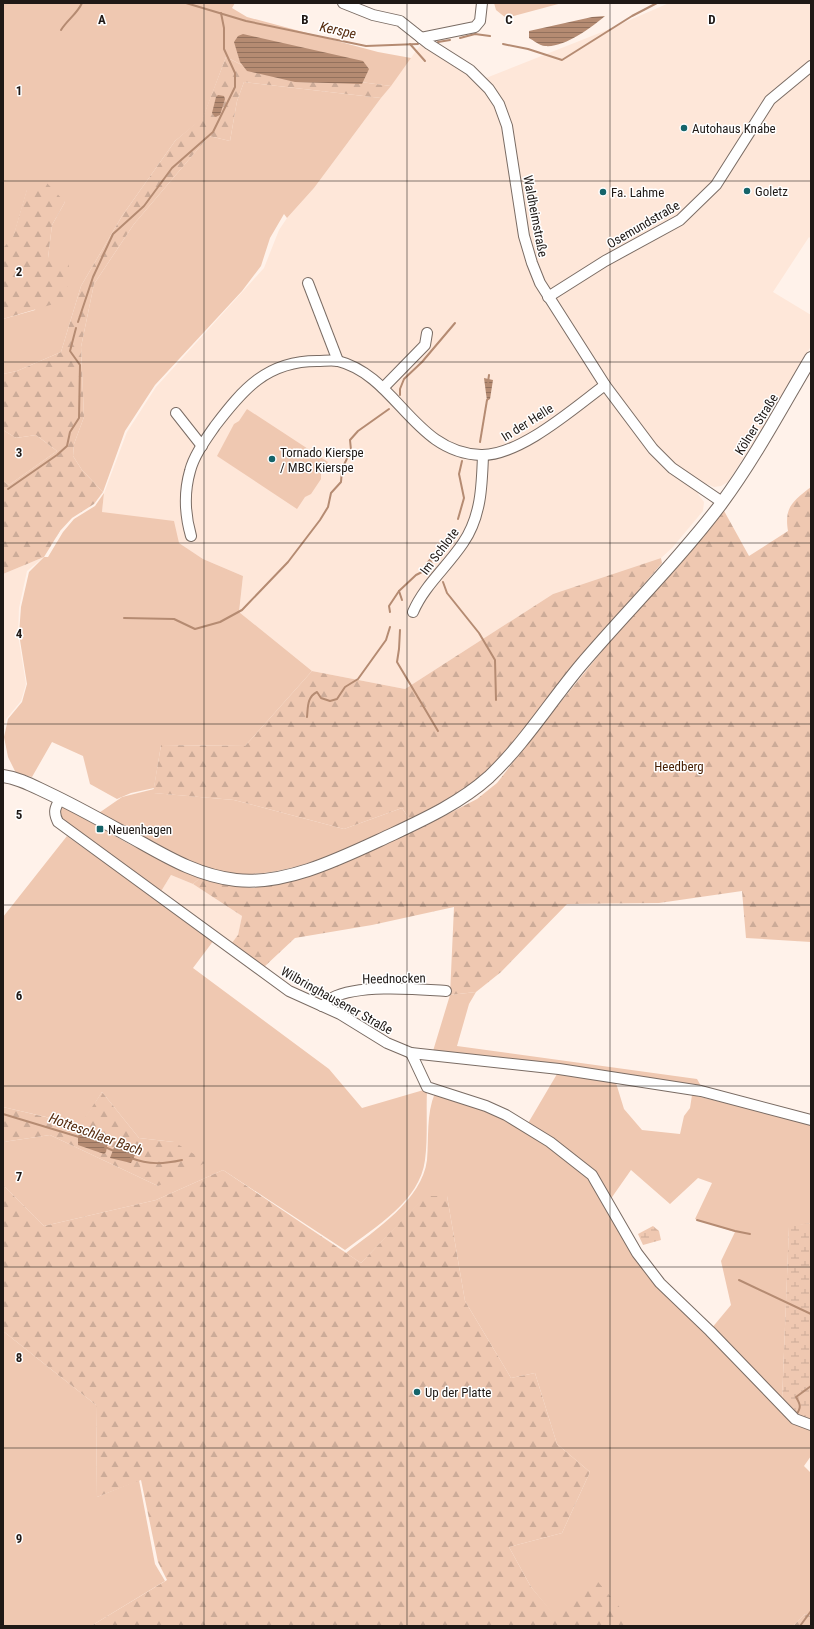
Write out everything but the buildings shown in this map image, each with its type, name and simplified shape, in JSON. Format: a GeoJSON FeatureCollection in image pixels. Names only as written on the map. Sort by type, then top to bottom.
{"type":"FeatureCollection","features":[{"type":"Feature","properties":{"kind":"main road","name":"Kölner Straße"},"geometry":{"type":"LineString","coordinates":[[3,776],[14,778],[60,799],[168,858],[208,875],[227,879],[255,881],[304,871],[357,851],[451,804],[489,777],[504,761],[579,668],[684,549],[722,502],[774,422],[811,358]]}},
{"type":"Feature","properties":{"kind":"street","name":"Waldheimstraße"},"geometry":{"type":"LineString","coordinates":[[343,3],[373,15],[388,17],[400,21],[421,38],[476,76],[489,89],[499,104],[509,132],[528,250],[537,276],[548,297],[605,386],[640,434],[672,468],[722,502]]}},
{"type":"Feature","properties":{"kind":"street"},"geometry":{"type":"LineString","coordinates":[[421,38],[476,27],[480,21],[482,3]]}},
{"type":"Feature","properties":{"kind":"street","name":"Osemundstraße"},"geometry":{"type":"LineString","coordinates":[[548,297],[605,261],[680,220],[688,214],[716,185],[770,100],[811,66]]}},
{"type":"Feature","properties":{"kind":"street"},"geometry":{"type":"LineString","coordinates":[[308,283],[338,361]]}},
{"type":"Feature","properties":{"kind":"street"},"geometry":{"type":"LineString","coordinates":[[383,388],[425,344],[427,333]]}},
{"type":"Feature","properties":{"kind":"street","name":"In der Helle"},"geometry":{"type":"LineString","coordinates":[[191,536],[185,507],[190,470],[202,446],[238,396],[255,380],[278,368],[296,363],[338,361],[357,369],[383,388],[420,428],[447,448],[462,453],[483,455],[506,452],[532,438],[605,386]]}},
{"type":"Feature","properties":{"kind":"street"},"geometry":{"type":"LineString","coordinates":[[176,413],[202,446]]}},
{"type":"Feature","properties":{"kind":"street","name":"Im Schlote"},"geometry":{"type":"LineString","coordinates":[[414,612],[419,599],[463,543],[472,527],[478,510],[482,480],[483,455]]}},
{"type":"Feature","properties":{"kind":"street","name":"Wilbringhausener Straße"},"geometry":{"type":"LineString","coordinates":[[60,799],[54,809],[54,815],[58,822],[289,991],[340,1014],[387,1043],[411,1052],[559,1069],[701,1091],[811,1120]]}},
{"type":"Feature","properties":{"kind":"street","name":"Heednocken"},"geometry":{"type":"LineString","coordinates":[[322,1006],[332,998],[358,991],[392,988],[446,991]]}},
{"type":"Feature","properties":{"kind":"street"},"geometry":{"type":"LineString","coordinates":[[411,1052],[427,1087],[486,1106],[506,1115],[550,1142],[592,1176],[637,1253],[660,1283],[715,1336],[796,1419],[811,1425]]}},
{"type":"Feature","properties":{"kind":"shaded area"},"geometry":{"type":"Polygon","coordinates":[[[669,3],[811,3],[811,239],[809,237],[773,292],[811,315],[811,346],[785,392],[728,482],[721,486],[714,487],[707,484],[698,494],[704,502],[703,511],[672,548],[661,558],[553,594],[405,689],[312,671],[239,612],[243,576],[203,559],[179,543],[102,512],[104,493],[127,432],[156,387],[264,268],[279,230],[287,218],[314,188],[422,43],[479,83],[486,78],[607,30],[669,3]]]}},
{"type":"Feature","properties":{"kind":"shaded area"},"geometry":{"type":"Polygon","coordinates":[[[605,16],[569,41],[560,44],[543,46],[529,38],[529,31],[592,17],[605,16]]]}},
{"type":"Feature","properties":{"kind":"shaded area"},"geometry":{"type":"Polygon","coordinates":[[[243,34],[363,61],[369,69],[362,84],[295,82],[247,71],[240,62],[234,42],[238,36],[243,34]]]}},
{"type":"Feature","properties":{"kind":"shaded area"},"geometry":{"type":"Polygon","coordinates":[[[218,95],[224,96],[225,99],[220,115],[215,117],[212,113],[216,97],[218,95]]]}},
{"type":"Feature","properties":{"kind":"shaded area"},"geometry":{"type":"Polygon","coordinates":[[[484,378],[493,380],[490,399],[487,401],[484,378]]]}},
{"type":"Feature","properties":{"kind":"shaded area"},"geometry":{"type":"Polygon","coordinates":[[[44,557],[27,571],[19,608],[18,635],[26,684],[21,701],[6,719],[3,731],[3,574],[44,557]]]}},
{"type":"Feature","properties":{"kind":"shaded area"},"geometry":{"type":"Polygon","coordinates":[[[171,875],[193,884],[242,916],[238,935],[231,944],[160,893],[171,875]]]}},
{"type":"Feature","properties":{"kind":"shaded area"},"geometry":{"type":"Polygon","coordinates":[[[83,1129],[108,1142],[106,1152],[104,1154],[78,1145],[78,1136],[83,1129]]]}},
{"type":"Feature","properties":{"kind":"shaded area"},"geometry":{"type":"Polygon","coordinates":[[[115,1145],[135,1155],[131,1163],[110,1158],[115,1145]]]}},
{"type":"Feature","properties":{"kind":"green space"},"geometry":{"type":"Polygon","coordinates":[[[3,3],[235,3],[232,8],[247,17],[378,52],[411,58],[391,86],[246,67],[226,57],[203,118],[175,141],[122,216],[81,286],[61,352],[17,371],[3,374],[3,319],[35,310],[48,258],[52,225],[65,202],[27,190],[13,238],[3,248],[3,3]]]}},
{"type":"Feature","properties":{"kind":"green space"},"geometry":{"type":"Polygon","coordinates":[[[494,3],[562,3],[506,18],[496,10],[494,3]]]}},
{"type":"Feature","properties":{"kind":"green space"},"geometry":{"type":"Polygon","coordinates":[[[226,57],[246,67],[391,86],[381,98],[244,82],[237,101],[230,141],[209,136],[134,224],[94,284],[81,347],[84,417],[74,444],[73,456],[82,470],[103,492],[94,504],[72,518],[60,531],[44,557],[3,574],[3,481],[9,485],[57,451],[36,435],[16,438],[3,430],[3,374],[17,371],[61,352],[81,286],[122,216],[175,141],[203,117],[226,57]]]}},
{"type":"Feature","properties":{"kind":"green space"},"geometry":{"type":"Polygon","coordinates":[[[244,82],[381,98],[314,188],[287,218],[284,214],[270,238],[261,266],[242,291],[155,385],[125,431],[103,492],[82,470],[73,456],[74,444],[84,417],[81,347],[94,284],[134,224],[209,136],[230,141],[237,101],[244,82]]]}},
{"type":"Feature","properties":{"kind":"green space"},"geometry":{"type":"Polygon","coordinates":[[[44,180],[65,202],[52,225],[48,258],[69,264],[67,300],[3,319],[3,248],[13,237],[27,189],[44,180]]]}},
{"type":"Feature","properties":{"kind":"green space","name":"Tornado Kierspe / MBC Kierspe"},"geometry":{"type":"Polygon","coordinates":[[[247,409],[328,462],[321,473],[321,479],[311,494],[305,497],[297,509],[217,456],[234,424],[239,421],[247,409]]]}},
{"type":"Feature","properties":{"kind":"green space"},"geometry":{"type":"Polygon","coordinates":[[[3,430],[16,438],[36,435],[57,451],[9,485],[3,481],[3,430]]]}},
{"type":"Feature","properties":{"kind":"green space","name":"Heedberg"},"geometry":{"type":"Polygon","coordinates":[[[811,487],[811,942],[746,938],[742,891],[659,903],[567,904],[501,972],[476,992],[450,995],[454,907],[372,925],[295,938],[264,967],[231,944],[238,935],[242,916],[193,884],[200,878],[226,885],[253,888],[308,877],[415,831],[477,799],[497,783],[624,624],[678,567],[723,509],[749,556],[788,531],[787,516],[791,505],[799,496],[811,487]]]}},
{"type":"Feature","properties":{"kind":"green space"},"geometry":{"type":"Polygon","coordinates":[[[104,493],[102,512],[174,521],[179,543],[203,559],[243,576],[239,612],[312,671],[245,746],[161,745],[154,788],[131,793],[117,799],[90,784],[83,756],[52,742],[32,777],[16,773],[8,757],[4,737],[8,719],[22,702],[27,684],[19,634],[21,607],[29,572],[44,557],[48,557],[63,532],[74,519],[95,506],[104,493]]]}},
{"type":"Feature","properties":{"kind":"green space"},"geometry":{"type":"Polygon","coordinates":[[[661,558],[662,563],[583,655],[496,763],[469,787],[410,820],[402,808],[344,829],[234,800],[153,793],[161,745],[245,746],[312,671],[405,689],[553,594],[661,558]]]}},
{"type":"Feature","properties":{"kind":"green space"},"geometry":{"type":"Polygon","coordinates":[[[154,789],[154,793],[234,800],[344,829],[402,808],[410,820],[334,854],[308,863],[281,870],[253,874],[226,873],[190,864],[166,850],[96,815],[122,797],[154,789]]]}},
{"type":"Feature","properties":{"kind":"green space"},"geometry":{"type":"Polygon","coordinates":[[[64,807],[129,844],[200,878],[193,884],[171,875],[160,893],[61,821],[57,811],[64,807]]]}},
{"type":"Feature","properties":{"kind":"green space"},"geometry":{"type":"Polygon","coordinates":[[[67,836],[214,940],[193,968],[329,1069],[362,1108],[427,1089],[425,1160],[421,1175],[415,1188],[394,1212],[345,1250],[223,1170],[156,1200],[44,1226],[3,1185],[3,1142],[50,1135],[158,1186],[174,1142],[139,1138],[102,1092],[81,1125],[3,1107],[3,917],[67,836]]]}},
{"type":"Feature","properties":{"kind":"green space"},"geometry":{"type":"Polygon","coordinates":[[[476,992],[469,1004],[457,1046],[697,1079],[701,1086],[534,1061],[433,1051],[450,995],[476,992]]]}},
{"type":"Feature","properties":{"kind":"green space"},"geometry":{"type":"Polygon","coordinates":[[[557,1074],[616,1083],[624,1109],[642,1130],[680,1134],[684,1116],[690,1108],[692,1095],[811,1123],[811,1223],[789,1227],[782,1402],[711,1329],[731,1305],[721,1261],[735,1232],[695,1219],[712,1183],[698,1178],[670,1204],[631,1170],[610,1200],[594,1175],[527,1125],[557,1074]]]}},
{"type":"Feature","properties":{"kind":"green space"},"geometry":{"type":"Polygon","coordinates":[[[102,1092],[139,1138],[174,1142],[207,1162],[158,1186],[50,1135],[3,1142],[3,1107],[80,1125],[102,1092]]]}},
{"type":"Feature","properties":{"kind":"green space"},"geometry":{"type":"Polygon","coordinates":[[[435,1093],[500,1114],[591,1176],[659,1284],[811,1426],[811,1456],[804,1466],[811,1473],[811,1616],[805,1614],[793,1626],[633,1626],[633,1623],[553,1614],[531,1587],[509,1547],[562,1533],[590,1472],[557,1444],[535,1373],[511,1378],[465,1301],[447,1196],[425,1197],[361,1263],[346,1253],[396,1213],[416,1188],[423,1175],[427,1160],[430,1109],[435,1093]]]}},
{"type":"Feature","properties":{"kind":"green space"},"geometry":{"type":"Polygon","coordinates":[[[223,1170],[361,1263],[425,1196],[447,1196],[465,1301],[511,1378],[535,1373],[557,1444],[590,1472],[562,1533],[509,1547],[531,1587],[553,1613],[593,1576],[633,1623],[633,1626],[91,1626],[167,1580],[158,1562],[141,1480],[97,1497],[96,1405],[3,1331],[3,1185],[44,1226],[156,1200],[223,1170]]]}},
{"type":"Feature","properties":{"kind":"green space"},"geometry":{"type":"Polygon","coordinates":[[[811,1223],[811,1423],[797,1416],[782,1402],[789,1226],[811,1223]]]}},
{"type":"Feature","properties":{"kind":"green space"},"geometry":{"type":"Polygon","coordinates":[[[653,1226],[659,1231],[661,1240],[643,1245],[638,1234],[653,1226]]]}},
{"type":"Feature","properties":{"kind":"green space"},"geometry":{"type":"Polygon","coordinates":[[[3,1331],[96,1405],[97,1497],[139,1480],[155,1564],[165,1581],[91,1626],[3,1626],[3,1331]]]}},
{"type":"Feature","properties":{"kind":"green space"},"geometry":{"type":"Polygon","coordinates":[[[805,1614],[811,1616],[811,1626],[793,1626],[805,1614]]]}},
{"type":"Feature","properties":{"kind":"waterway"},"geometry":{"type":"LineString","coordinates":[[61,30],[82,3]]}},
{"type":"Feature","properties":{"kind":"waterway","name":"Kerspe"},"geometry":{"type":"LineString","coordinates":[[186,3],[246,21],[366,46],[418,44]]}},
{"type":"Feature","properties":{"kind":"waterway","name":"Kerspe"},"geometry":{"type":"LineString","coordinates":[[503,44],[528,49],[562,60],[632,16],[657,3]]}},
{"type":"Feature","properties":{"kind":"waterway"},"geometry":{"type":"LineString","coordinates":[[78,322],[93,277],[113,234],[144,206],[172,168],[213,132],[235,87],[235,73],[224,49],[224,28],[221,13]]}},
{"type":"Feature","properties":{"kind":"waterway","name":"Kerspe"},"geometry":{"type":"LineString","coordinates":[[460,38],[475,34],[490,36]]}},
{"type":"Feature","properties":{"kind":"waterway","name":"Kerspe"},"geometry":{"type":"LineString","coordinates":[[438,42],[450,40]]}},
{"type":"Feature","properties":{"kind":"waterway"},"geometry":{"type":"LineString","coordinates":[[410,44],[425,61]]}},
{"type":"Feature","properties":{"kind":"waterway"},"geometry":{"type":"LineString","coordinates":[[400,395],[400,389],[404,379],[422,362],[455,323]]}},
{"type":"Feature","properties":{"kind":"waterway"},"geometry":{"type":"LineString","coordinates":[[8,489],[57,455],[67,446],[70,432],[79,418],[80,365],[70,351],[76,328]]}},
{"type":"Feature","properties":{"kind":"waterway"},"geometry":{"type":"LineString","coordinates":[[488,382],[489,375]]}},
{"type":"Feature","properties":{"kind":"waterway"},"geometry":{"type":"LineString","coordinates":[[480,442],[487,400]]}},
{"type":"Feature","properties":{"kind":"waterway"},"geometry":{"type":"LineString","coordinates":[[124,618],[174,619],[195,629],[220,622],[242,610],[288,562],[320,520],[328,507],[331,493],[341,482],[342,469],[351,450],[350,440],[358,431],[389,409]]}},
{"type":"Feature","properties":{"kind":"waterway"},"geometry":{"type":"LineString","coordinates":[[458,519],[464,498],[459,474],[462,461]]}},
{"type":"Feature","properties":{"kind":"waterway"},"geometry":{"type":"LineString","coordinates":[[402,600],[399,591],[416,575],[424,571],[427,563],[454,535]]}},
{"type":"Feature","properties":{"kind":"waterway"},"geometry":{"type":"LineString","coordinates":[[430,560],[433,566]]}},
{"type":"Feature","properties":{"kind":"waterway"},"geometry":{"type":"LineString","coordinates":[[443,582],[447,593],[479,633],[495,660],[496,700]]}},
{"type":"Feature","properties":{"kind":"waterway"},"geometry":{"type":"LineString","coordinates":[[390,612],[389,606],[399,591]]}},
{"type":"Feature","properties":{"kind":"waterway"},"geometry":{"type":"LineString","coordinates":[[307,717],[310,699],[314,694],[317,692],[321,698],[330,701],[337,699],[345,687],[358,679],[386,640],[390,627]]}},
{"type":"Feature","properties":{"kind":"waterway"},"geometry":{"type":"LineString","coordinates":[[400,630],[397,662],[438,731]]}},
{"type":"Feature","properties":{"kind":"waterway","name":"Hotteschlaer Bach"},"geometry":{"type":"LineString","coordinates":[[3,1114],[79,1137]]}},
{"type":"Feature","properties":{"kind":"waterway","name":"Hotteschlaer Bach"},"geometry":{"type":"LineString","coordinates":[[105,1147],[114,1151]]}},
{"type":"Feature","properties":{"kind":"waterway","name":"Hotteschlaer Bach"},"geometry":{"type":"LineString","coordinates":[[131,1158],[144,1162],[156,1163],[182,1160]]}},
{"type":"Feature","properties":{"kind":"waterway"},"geometry":{"type":"LineString","coordinates":[[697,1220],[750,1234]]}},
{"type":"Feature","properties":{"kind":"waterway"},"geometry":{"type":"LineString","coordinates":[[739,1280],[811,1314]]}},
{"type":"Feature","properties":{"kind":"waterway"},"geometry":{"type":"LineString","coordinates":[[796,1415],[800,1406],[796,1397],[811,1386]]}},
{"type":"Feature","properties":{"kind":"waterway"},"geometry":{"type":"LineString","coordinates":[[800,1626],[811,1611]]}},
{"type":"Feature","properties":{"kind":"place","name":"Autohaus Knabe"},"geometry":{"type":"Point","coordinates":[684,128]}},
{"type":"Feature","properties":{"kind":"place","name":"Goletz"},"geometry":{"type":"Point","coordinates":[747,191]}},
{"type":"Feature","properties":{"kind":"place","name":"Fa. Lahme"},"geometry":{"type":"Point","coordinates":[603,192]}},
{"type":"Feature","properties":{"kind":"place","name":"Tornado Kierspe / MBC Kierspe"},"geometry":{"type":"Point","coordinates":[272,459]}},
{"type":"Feature","properties":{"kind":"place","name":"Neuenhagen"},"geometry":{"type":"Point","coordinates":[100,829]}},
{"type":"Feature","properties":{"kind":"place","name":"Up der Platte"},"geometry":{"type":"Point","coordinates":[417,1392]}}]}
